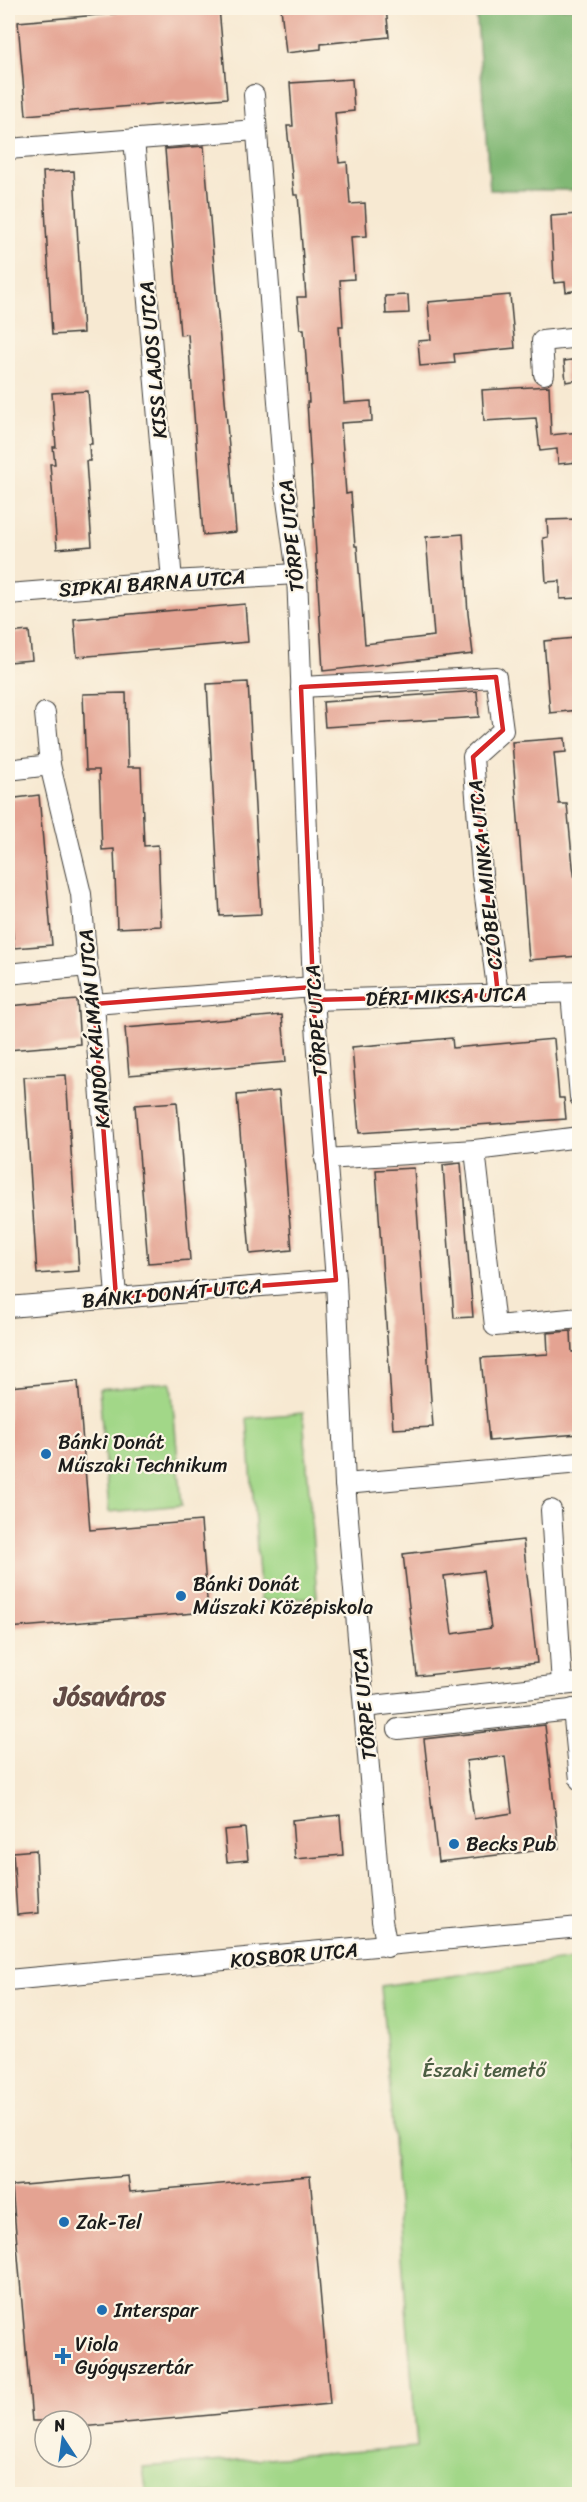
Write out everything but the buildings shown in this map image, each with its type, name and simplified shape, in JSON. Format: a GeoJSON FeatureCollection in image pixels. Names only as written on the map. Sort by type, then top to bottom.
{"type":"FeatureCollection","features":[{"type":"Feature","properties":{"kind":"street","name":"TÖRPE UTCA"},"geometry":{"type":"LineString","coordinates":[[254,95],[284,478],[297,574],[313,993],[336,1280],[345,1484],[380,1897],[387,1947]]}},
{"type":"Feature","properties":{"kind":"street"},"geometry":{"type":"LineString","coordinates":[[8,149],[256,130]]}},
{"type":"Feature","properties":{"kind":"street","name":"KISS LAJOS UTCA"},"geometry":{"type":"LineString","coordinates":[[134,139],[172,581]]}},
{"type":"Feature","properties":{"kind":"street"},"geometry":{"type":"LineString","coordinates":[[544,374],[542,341],[579,338]]}},
{"type":"Feature","properties":{"kind":"street","name":"SIPKAI BARNA UTCA"},"geometry":{"type":"LineString","coordinates":[[8,594],[297,574]]}},
{"type":"Feature","properties":{"kind":"street","name":"CZÓBEL MINKA UTCA"},"geometry":{"type":"LineString","coordinates":[[301,687],[496,677],[503,730],[474,757],[482,874],[498,994]]}},
{"type":"Feature","properties":{"kind":"street","name":"KANDÓ KÁLMÁN UTCA"},"geometry":{"type":"LineString","coordinates":[[45,713],[50,765],[81,894],[87,966],[94,1004],[116,1297]]}},
{"type":"Feature","properties":{"kind":"street"},"geometry":{"type":"LineString","coordinates":[[8,770],[50,765]]}},
{"type":"Feature","properties":{"kind":"street"},"geometry":{"type":"LineString","coordinates":[[8,974],[87,966]]}},
{"type":"Feature","properties":{"kind":"street","name":"DÉRI MIKSA UTCA"},"geometry":{"type":"LineString","coordinates":[[94,1004],[313,993],[575,993]]}},
{"type":"Feature","properties":{"kind":"street"},"geometry":{"type":"LineString","coordinates":[[575,993],[579,1097]]}},
{"type":"Feature","properties":{"kind":"street"},"geometry":{"type":"LineString","coordinates":[[325,1159],[475,1150],[579,1137]]}},
{"type":"Feature","properties":{"kind":"street"},"geometry":{"type":"LineString","coordinates":[[475,1150],[495,1326],[579,1318]]}},
{"type":"Feature","properties":{"kind":"street","name":"BÁNKI DONÁT UTCA"},"geometry":{"type":"LineString","coordinates":[[8,1307],[336,1280]]}},
{"type":"Feature","properties":{"kind":"street"},"geometry":{"type":"LineString","coordinates":[[345,1484],[579,1463]]}},
{"type":"Feature","properties":{"kind":"street"},"geometry":{"type":"LineString","coordinates":[[364,1707],[571,1684],[551,1510]]}},
{"type":"Feature","properties":{"kind":"street"},"geometry":{"type":"LineString","coordinates":[[398,1730],[576,1709],[579,1780]]}},
{"type":"Feature","properties":{"kind":"street","name":"KOSBOR UTCA"},"geometry":{"type":"LineString","coordinates":[[8,1980],[387,1947],[579,1927]]}},
{"type":"Feature","properties":{"kind":"highlighted area"},"geometry":{"type":"Polygon","coordinates":[[[496,677],[503,730],[473,757],[498,995],[313,1000],[336,1280],[116,1297],[94,1004],[313,987],[301,687],[496,677]]]}},
{"type":"Feature","properties":{"kind":"green space"},"geometry":{"type":"Polygon","coordinates":[[[476,8],[579,8],[579,190],[490,190],[476,8]]]}},
{"type":"Feature","properties":{"kind":"green space"},"geometry":{"type":"Polygon","coordinates":[[[171,1382],[182,1505],[109,1512],[99,1389],[171,1382]]]}},
{"type":"Feature","properties":{"kind":"green space"},"geometry":{"type":"Polygon","coordinates":[[[303,1413],[317,1597],[261,1601],[247,1418],[303,1413]]]}},
{"type":"Feature","properties":{"kind":"green space","name":"Északi temető"},"geometry":{"type":"Polygon","coordinates":[[[579,1958],[579,2494],[147,2494],[143,2467],[417,2447],[381,1986],[579,1958]]]}},
{"type":"Feature","properties":{"kind":"place","name":"Bánki Donát Műszaki Technikum"},"geometry":{"type":"Point","coordinates":[46,1454]}},
{"type":"Feature","properties":{"kind":"place","name":"Bánki Donát Műszaki Középiskola"},"geometry":{"type":"Point","coordinates":[181,1596]}},
{"type":"Feature","properties":{"kind":"place","name":"Becks Pub"},"geometry":{"type":"Point","coordinates":[454,1844]}},
{"type":"Feature","properties":{"kind":"place","name":"Zak-Tel"},"geometry":{"type":"Point","coordinates":[64,2222]}},
{"type":"Feature","properties":{"kind":"place","name":"Interspar"},"geometry":{"type":"Point","coordinates":[102,2310]}},
{"type":"Feature","properties":{"kind":"place","name":"Viola Gyógyszertár"},"geometry":{"type":"Point","coordinates":[63,2356]}},
{"type":"Feature","properties":{"kind":"district","name":"Jósaváros"},"geometry":{"type":"Point","coordinates":[110,1696]}}]}
